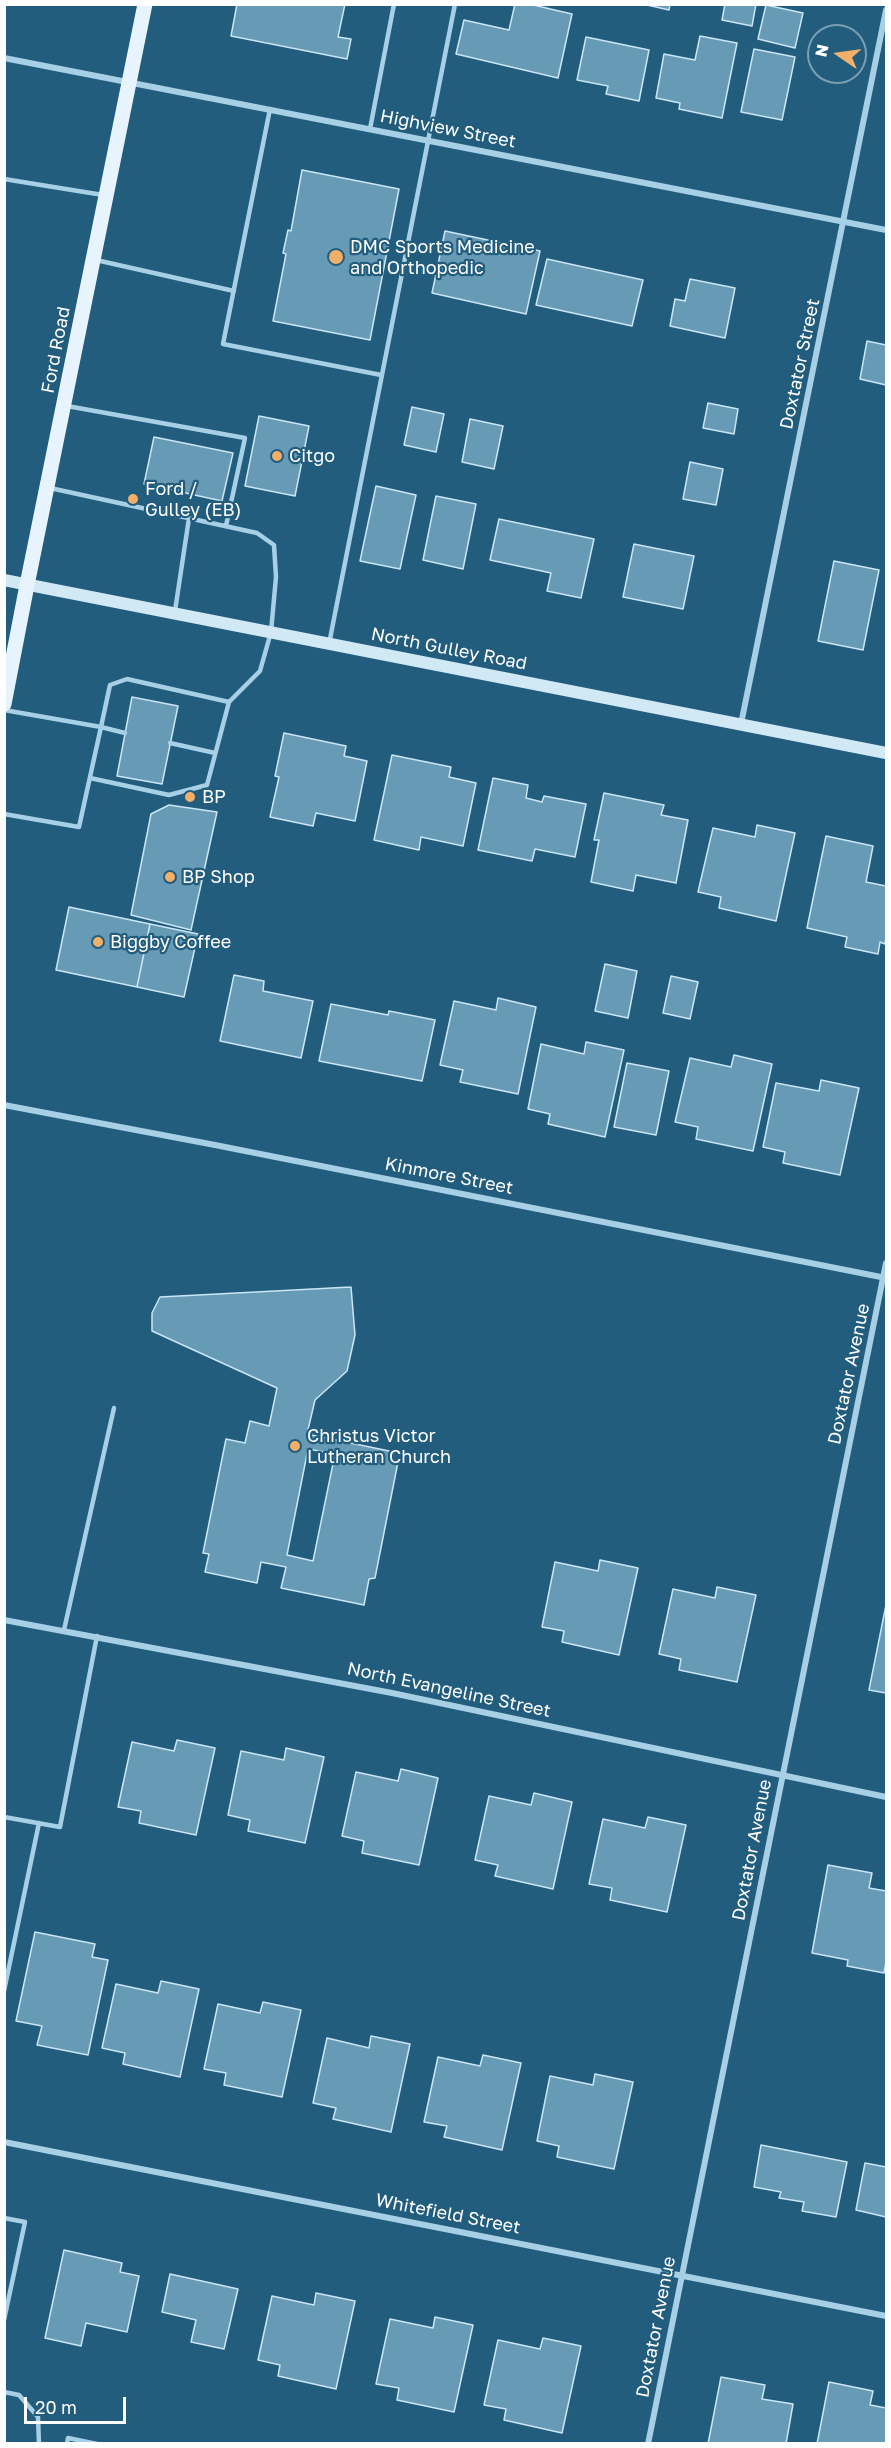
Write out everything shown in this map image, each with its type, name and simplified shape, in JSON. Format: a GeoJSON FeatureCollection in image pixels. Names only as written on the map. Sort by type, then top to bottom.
{"type":"FeatureCollection","features":[{"type":"Feature","properties":{"kind":"main road","name":"Ford Road"},"geometry":{"type":"LineString","coordinates":[[4,704],[7,679],[108,196],[145,4]]}},
{"type":"Feature","properties":{"kind":"street","name":"Doxtator Street"},"geometry":{"type":"LineString","coordinates":[[741,724],[886,10]]}},
{"type":"Feature","properties":{"kind":"street","name":"Highview Street"},"geometry":{"type":"LineString","coordinates":[[4,58],[886,230]]}},
{"type":"Feature","properties":{"kind":"street","name":"North Gulley Road"},"geometry":{"type":"LineString","coordinates":[[4,580],[886,753]]}},
{"type":"Feature","properties":{"kind":"street","name":"Kinmore Street"},"geometry":{"type":"LineString","coordinates":[[4,1105],[885,1278]]}},
{"type":"Feature","properties":{"kind":"street","name":"Doxtator Avenue"},"geometry":{"type":"LineString","coordinates":[[648,2444],[885,1278],[886,1263]]}},
{"type":"Feature","properties":{"kind":"street","name":"North Evangeline Street"},"geometry":{"type":"LineString","coordinates":[[4,1620],[392,1692],[782,1777],[886,1797]]}},
{"type":"Feature","properties":{"kind":"street","name":"Whitefield Street"},"geometry":{"type":"LineString","coordinates":[[4,2142],[886,2316]]}},
{"type":"Feature","properties":{"kind":"lane"},"geometry":{"type":"LineString","coordinates":[[370,129],[394,4]]}},
{"type":"Feature","properties":{"kind":"lane"},"geometry":{"type":"LineString","coordinates":[[329,644],[455,4]]}},
{"type":"Feature","properties":{"kind":"lane"},"geometry":{"type":"LineString","coordinates":[[270,109],[223,344],[381,375]]}},
{"type":"Feature","properties":{"kind":"lane"},"geometry":{"type":"LineString","coordinates":[[4,179],[108,196]]}},
{"type":"Feature","properties":{"kind":"lane"},"geometry":{"type":"LineString","coordinates":[[94,260],[234,291]]}},
{"type":"Feature","properties":{"kind":"lane"},"geometry":{"type":"LineString","coordinates":[[64,406],[245,438],[226,526]]}},
{"type":"Feature","properties":{"kind":"lane"},"geometry":{"type":"LineString","coordinates":[[47,487],[257,533],[274,544],[276,577],[271,632],[260,671],[229,702],[207,785],[169,795],[90,778]]}},
{"type":"Feature","properties":{"kind":"lane"},"geometry":{"type":"LineString","coordinates":[[174,614],[189,518]]}},
{"type":"Feature","properties":{"kind":"lane"},"geometry":{"type":"LineString","coordinates":[[4,814],[79,827],[110,684],[127,679],[229,702]]}},
{"type":"Feature","properties":{"kind":"lane"},"geometry":{"type":"LineString","coordinates":[[4,710],[125,732]]}},
{"type":"Feature","properties":{"kind":"lane"},"geometry":{"type":"LineString","coordinates":[[170,743],[215,753]]}},
{"type":"Feature","properties":{"kind":"lane"},"geometry":{"type":"LineString","coordinates":[[64,1630],[114,1408]]}},
{"type":"Feature","properties":{"kind":"lane"},"geometry":{"type":"LineString","coordinates":[[4,1817],[60,1827],[97,1636]]}},
{"type":"Feature","properties":{"kind":"lane"},"geometry":{"type":"LineString","coordinates":[[4,1991],[39,1823]]}},
{"type":"Feature","properties":{"kind":"lane"},"geometry":{"type":"LineString","coordinates":[[4,2218],[25,2222],[4,2320]]}},
{"type":"Feature","properties":{"kind":"lane"},"geometry":{"type":"LineString","coordinates":[[4,2392],[19,2394],[38,2416],[39,2444]]}},
{"type":"Feature","properties":{"kind":"lane"},"geometry":{"type":"LineString","coordinates":[[67,2444],[68,2438],[98,2444]]}},
{"type":"Feature","properties":{"kind":"building"},"geometry":{"type":"Polygon","coordinates":[[[237,4],[345,4],[338,37],[351,39],[347,59],[231,36],[237,4]]]}},
{"type":"Feature","properties":{"kind":"building"},"geometry":{"type":"Polygon","coordinates":[[[515,4],[529,4],[572,14],[558,78],[456,54],[464,20],[509,30],[515,4]]]}},
{"type":"Feature","properties":{"kind":"building"},"geometry":{"type":"Polygon","coordinates":[[[643,4],[670,4],[669,10],[643,4]]]}},
{"type":"Feature","properties":{"kind":"building"},"geometry":{"type":"Polygon","coordinates":[[[725,4],[756,4],[752,26],[722,20],[725,4]]]}},
{"type":"Feature","properties":{"kind":"building"},"geometry":{"type":"Polygon","coordinates":[[[766,5],[803,13],[795,48],[758,39],[766,5]]]}},
{"type":"Feature","properties":{"kind":"building"},"geometry":{"type":"Polygon","coordinates":[[[700,36],[737,43],[722,118],[679,109],[680,103],[656,98],[664,54],[695,60],[700,36]]]}},
{"type":"Feature","properties":{"kind":"building"},"geometry":{"type":"Polygon","coordinates":[[[586,37],[649,50],[639,101],[606,94],[608,86],[577,80],[586,37]]]}},
{"type":"Feature","properties":{"kind":"building"},"geometry":{"type":"Polygon","coordinates":[[[754,49],[795,57],[782,120],[741,112],[754,49]]]}},
{"type":"Feature","properties":{"kind":"building","name":"DMC Sports Medicine and Orthopedic"},"geometry":{"type":"Polygon","coordinates":[[[302,170],[399,189],[370,340],[273,321],[286,254],[283,253],[288,230],[291,231],[302,170]]]}},
{"type":"Feature","properties":{"kind":"building"},"geometry":{"type":"Polygon","coordinates":[[[445,231],[540,251],[526,314],[432,293],[445,231]]]}},
{"type":"Feature","properties":{"kind":"building"},"geometry":{"type":"Polygon","coordinates":[[[547,259],[643,280],[632,326],[536,305],[547,259]]]}},
{"type":"Feature","properties":{"kind":"building"},"geometry":{"type":"Polygon","coordinates":[[[690,279],[735,288],[725,338],[670,326],[675,299],[685,301],[690,279]]]}},
{"type":"Feature","properties":{"kind":"building"},"geometry":{"type":"Polygon","coordinates":[[[867,341],[886,345],[886,385],[860,379],[867,341]]]}},
{"type":"Feature","properties":{"kind":"building"},"geometry":{"type":"Polygon","coordinates":[[[708,403],[738,409],[734,434],[703,428],[708,403]]]}},
{"type":"Feature","properties":{"kind":"building"},"geometry":{"type":"Polygon","coordinates":[[[412,407],[444,414],[436,452],[404,445],[412,407]]]}},
{"type":"Feature","properties":{"kind":"building","name":"Citgo"},"geometry":{"type":"Polygon","coordinates":[[[259,416],[309,426],[295,496],[245,486],[259,416]]]}},
{"type":"Feature","properties":{"kind":"building"},"geometry":{"type":"Polygon","coordinates":[[[470,419],[503,426],[494,469],[462,462],[470,419]]]}},
{"type":"Feature","properties":{"kind":"building"},"geometry":{"type":"Polygon","coordinates":[[[154,437],[233,453],[222,501],[144,484],[154,437]]]}},
{"type":"Feature","properties":{"kind":"building"},"geometry":{"type":"Polygon","coordinates":[[[690,462],[723,469],[716,505],[683,499],[690,462]]]}},
{"type":"Feature","properties":{"kind":"building"},"geometry":{"type":"Polygon","coordinates":[[[376,486],[416,495],[400,569],[360,561],[376,486]]]}},
{"type":"Feature","properties":{"kind":"building"},"geometry":{"type":"Polygon","coordinates":[[[436,496],[476,504],[463,569],[423,560],[436,496]]]}},
{"type":"Feature","properties":{"kind":"building"},"geometry":{"type":"Polygon","coordinates":[[[499,519],[594,539],[581,598],[547,591],[551,573],[490,560],[499,519]]]}},
{"type":"Feature","properties":{"kind":"building"},"geometry":{"type":"Polygon","coordinates":[[[634,544],[694,556],[683,609],[623,597],[634,544]]]}},
{"type":"Feature","properties":{"kind":"building"},"geometry":{"type":"Polygon","coordinates":[[[834,561],[879,570],[863,650],[818,641],[834,561]]]}},
{"type":"Feature","properties":{"kind":"building"},"geometry":{"type":"Polygon","coordinates":[[[132,697],[178,706],[162,784],[117,776],[132,697]]]}},
{"type":"Feature","properties":{"kind":"building"},"geometry":{"type":"Polygon","coordinates":[[[284,733],[346,746],[344,756],[367,761],[355,821],[316,813],[313,826],[270,817],[279,777],[275,776],[284,733]]]}},
{"type":"Feature","properties":{"kind":"building"},"geometry":{"type":"Polygon","coordinates":[[[392,755],[451,767],[449,777],[476,783],[463,846],[421,837],[419,850],[374,840],[392,755]]]}},
{"type":"Feature","properties":{"kind":"building"},"geometry":{"type":"Polygon","coordinates":[[[493,778],[528,785],[526,798],[542,802],[544,796],[586,804],[575,857],[535,849],[532,861],[478,850],[493,778]]]}},
{"type":"Feature","properties":{"kind":"building"},"geometry":{"type":"Polygon","coordinates":[[[604,793],[664,805],[661,815],[688,820],[676,883],[636,875],[633,891],[591,882],[599,840],[594,840],[604,793]]]}},
{"type":"Feature","properties":{"kind":"building","name":"BP Shop"},"geometry":{"type":"Polygon","coordinates":[[[169,805],[217,812],[191,930],[131,915],[151,814],[169,805]]]}},
{"type":"Feature","properties":{"kind":"building"},"geometry":{"type":"Polygon","coordinates":[[[757,825],[795,833],[776,921],[719,908],[721,897],[698,892],[713,828],[755,837],[757,825]]]}},
{"type":"Feature","properties":{"kind":"building"},"geometry":{"type":"Polygon","coordinates":[[[826,836],[873,846],[866,882],[886,886],[886,937],[885,944],[880,942],[878,954],[845,947],[847,937],[807,928],[826,836]]]}},
{"type":"Feature","properties":{"kind":"building"},"geometry":{"type":"Polygon","coordinates":[[[69,907],[150,924],[137,987],[56,970],[69,907]]]}},
{"type":"Feature","properties":{"kind":"building"},"geometry":{"type":"Polygon","coordinates":[[[150,924],[198,934],[184,997],[137,987],[150,924]]]}},
{"type":"Feature","properties":{"kind":"building"},"geometry":{"type":"Polygon","coordinates":[[[605,964],[637,971],[628,1018],[595,1011],[605,964]]]}},
{"type":"Feature","properties":{"kind":"building"},"geometry":{"type":"Polygon","coordinates":[[[234,975],[264,981],[263,991],[313,1001],[301,1058],[220,1041],[234,975]]]}},
{"type":"Feature","properties":{"kind":"building"},"geometry":{"type":"Polygon","coordinates":[[[671,976],[698,982],[690,1019],[663,1013],[671,976]]]}},
{"type":"Feature","properties":{"kind":"building"},"geometry":{"type":"Polygon","coordinates":[[[498,998],[536,1007],[518,1094],[460,1082],[463,1070],[440,1065],[454,1001],[496,1010],[498,998]]]}},
{"type":"Feature","properties":{"kind":"building"},"geometry":{"type":"Polygon","coordinates":[[[331,1004],[388,1015],[389,1011],[435,1020],[422,1081],[319,1061],[331,1004]]]}},
{"type":"Feature","properties":{"kind":"building"},"geometry":{"type":"Polygon","coordinates":[[[586,1042],[624,1050],[605,1137],[548,1124],[550,1114],[528,1109],[541,1044],[584,1054],[586,1042]]]}},
{"type":"Feature","properties":{"kind":"building"},"geometry":{"type":"Polygon","coordinates":[[[734,1055],[772,1064],[753,1151],[696,1139],[698,1127],[675,1122],[690,1058],[731,1067],[734,1055]]]}},
{"type":"Feature","properties":{"kind":"building"},"geometry":{"type":"Polygon","coordinates":[[[627,1063],[669,1071],[656,1135],[614,1127],[627,1063]]]}},
{"type":"Feature","properties":{"kind":"building"},"geometry":{"type":"Polygon","coordinates":[[[821,1080],[859,1088],[840,1175],[783,1163],[785,1152],[763,1147],[776,1083],[819,1091],[821,1080]]]}},
{"type":"Feature","properties":{"kind":"building","name":"Christus Victor Lutheran Church"},"geometry":{"type":"Polygon","coordinates":[[[351,1287],[355,1335],[347,1371],[315,1400],[307,1434],[394,1452],[392,1461],[398,1462],[375,1578],[369,1579],[364,1605],[281,1588],[286,1567],[261,1562],[257,1583],[205,1572],[209,1554],[203,1553],[226,1439],[245,1443],[250,1421],[269,1426],[277,1388],[152,1331],[152,1313],[160,1297],[351,1287]],[[308,1449],[287,1555],[313,1561],[335,1454],[308,1449]]]}},
{"type":"Feature","properties":{"kind":"building"},"geometry":{"type":"Polygon","coordinates":[[[600,1560],[638,1568],[619,1655],[562,1642],[564,1631],[542,1627],[555,1562],[598,1571],[600,1560]]]}},
{"type":"Feature","properties":{"kind":"building"},"geometry":{"type":"Polygon","coordinates":[[[717,1587],[756,1595],[737,1682],[679,1670],[681,1659],[659,1654],[673,1589],[715,1598],[717,1587]]]}},
{"type":"Feature","properties":{"kind":"building"},"geometry":{"type":"Polygon","coordinates":[[[886,1605],[886,1693],[869,1690],[886,1605]]]}},
{"type":"Feature","properties":{"kind":"building"},"geometry":{"type":"Polygon","coordinates":[[[177,1740],[215,1748],[196,1835],[139,1823],[141,1811],[118,1807],[132,1742],[174,1751],[177,1740]]]}},
{"type":"Feature","properties":{"kind":"building"},"geometry":{"type":"Polygon","coordinates":[[[286,1748],[324,1757],[305,1843],[248,1831],[250,1820],[228,1815],[241,1751],[284,1760],[286,1748]]]}},
{"type":"Feature","properties":{"kind":"building"},"geometry":{"type":"Polygon","coordinates":[[[401,1769],[438,1778],[419,1865],[362,1853],[364,1841],[342,1836],[356,1772],[398,1781],[401,1769]]]}},
{"type":"Feature","properties":{"kind":"building"},"geometry":{"type":"Polygon","coordinates":[[[534,1793],[572,1802],[553,1889],[495,1876],[498,1865],[475,1860],[489,1796],[531,1805],[534,1793]]]}},
{"type":"Feature","properties":{"kind":"building"},"geometry":{"type":"Polygon","coordinates":[[[648,1817],[686,1825],[667,1912],[610,1900],[612,1888],[589,1884],[603,1819],[645,1828],[648,1817]]]}},
{"type":"Feature","properties":{"kind":"building"},"geometry":{"type":"Polygon","coordinates":[[[828,1865],[872,1873],[869,1888],[886,1891],[884,1973],[847,1966],[848,1960],[812,1953],[828,1865]]]}},
{"type":"Feature","properties":{"kind":"building"},"geometry":{"type":"Polygon","coordinates":[[[35,1932],[95,1944],[92,1957],[108,1960],[88,2055],[37,2045],[42,2026],[16,2021],[35,1932]]]}},
{"type":"Feature","properties":{"kind":"building"},"geometry":{"type":"Polygon","coordinates":[[[161,1981],[199,1989],[180,2077],[123,2064],[125,2053],[102,2048],[116,1984],[158,1993],[161,1981]]]}},
{"type":"Feature","properties":{"kind":"building"},"geometry":{"type":"Polygon","coordinates":[[[263,2002],[301,2010],[282,2097],[224,2085],[226,2073],[204,2069],[218,2004],[260,2013],[263,2002]]]}},
{"type":"Feature","properties":{"kind":"building"},"geometry":{"type":"Polygon","coordinates":[[[371,2036],[410,2044],[391,2132],[333,2119],[336,2108],[313,2103],[327,2038],[369,2048],[371,2036]]]}},
{"type":"Feature","properties":{"kind":"building"},"geometry":{"type":"Polygon","coordinates":[[[483,2055],[521,2063],[502,2150],[444,2137],[447,2126],[424,2122],[438,2057],[480,2066],[483,2055]]]}},
{"type":"Feature","properties":{"kind":"building"},"geometry":{"type":"Polygon","coordinates":[[[595,2074],[633,2082],[614,2169],[557,2157],[559,2146],[537,2141],[550,2076],[593,2085],[595,2074]]]}},
{"type":"Feature","properties":{"kind":"building"},"geometry":{"type":"Polygon","coordinates":[[[761,2145],[847,2162],[836,2217],[802,2211],[804,2202],[779,2198],[781,2192],[754,2187],[761,2145]]]}},
{"type":"Feature","properties":{"kind":"building"},"geometry":{"type":"Polygon","coordinates":[[[865,2163],[886,2167],[886,2217],[856,2210],[865,2163]]]}},
{"type":"Feature","properties":{"kind":"building"},"geometry":{"type":"Polygon","coordinates":[[[64,2250],[122,2263],[120,2272],[139,2276],[127,2332],[86,2323],[81,2346],[45,2338],[64,2250]]]}},
{"type":"Feature","properties":{"kind":"building"},"geometry":{"type":"Polygon","coordinates":[[[170,2274],[238,2289],[224,2349],[191,2342],[196,2320],[162,2312],[170,2274]]]}},
{"type":"Feature","properties":{"kind":"building"},"geometry":{"type":"Polygon","coordinates":[[[316,2293],[355,2301],[336,2389],[278,2376],[280,2365],[258,2360],[272,2296],[314,2305],[316,2293]]]}},
{"type":"Feature","properties":{"kind":"building"},"geometry":{"type":"Polygon","coordinates":[[[435,2317],[473,2325],[454,2412],[397,2400],[399,2388],[376,2384],[390,2319],[433,2328],[435,2317]]]}},
{"type":"Feature","properties":{"kind":"building"},"geometry":{"type":"Polygon","coordinates":[[[543,2338],[581,2346],[562,2433],[504,2420],[506,2409],[484,2405],[498,2340],[540,2349],[543,2338]]]}},
{"type":"Feature","properties":{"kind":"building"},"geometry":{"type":"Polygon","coordinates":[[[721,2377],[765,2385],[762,2399],[793,2404],[786,2444],[708,2444],[721,2377]]]}},
{"type":"Feature","properties":{"kind":"building"},"geometry":{"type":"Polygon","coordinates":[[[829,2382],[873,2391],[870,2405],[886,2408],[886,2444],[817,2444],[829,2382]]]}},
{"type":"Feature","properties":{"kind":"place","name":"DMC Sports Medicine and Orthopedic"},"geometry":{"type":"Point","coordinates":[336,257]}},
{"type":"Feature","properties":{"kind":"place","name":"Citgo"},"geometry":{"type":"Point","coordinates":[277,456]}},
{"type":"Feature","properties":{"kind":"place","name":"Ford / Gulley (EB)"},"geometry":{"type":"Point","coordinates":[133,499]}},
{"type":"Feature","properties":{"kind":"place","name":"BP"},"geometry":{"type":"Point","coordinates":[190,797]}},
{"type":"Feature","properties":{"kind":"place","name":"BP Shop"},"geometry":{"type":"Point","coordinates":[170,877]}},
{"type":"Feature","properties":{"kind":"place","name":"Biggby Coffee"},"geometry":{"type":"Point","coordinates":[98,942]}},
{"type":"Feature","properties":{"kind":"place","name":"Christus Victor Lutheran Church"},"geometry":{"type":"Point","coordinates":[295,1446]}}]}
